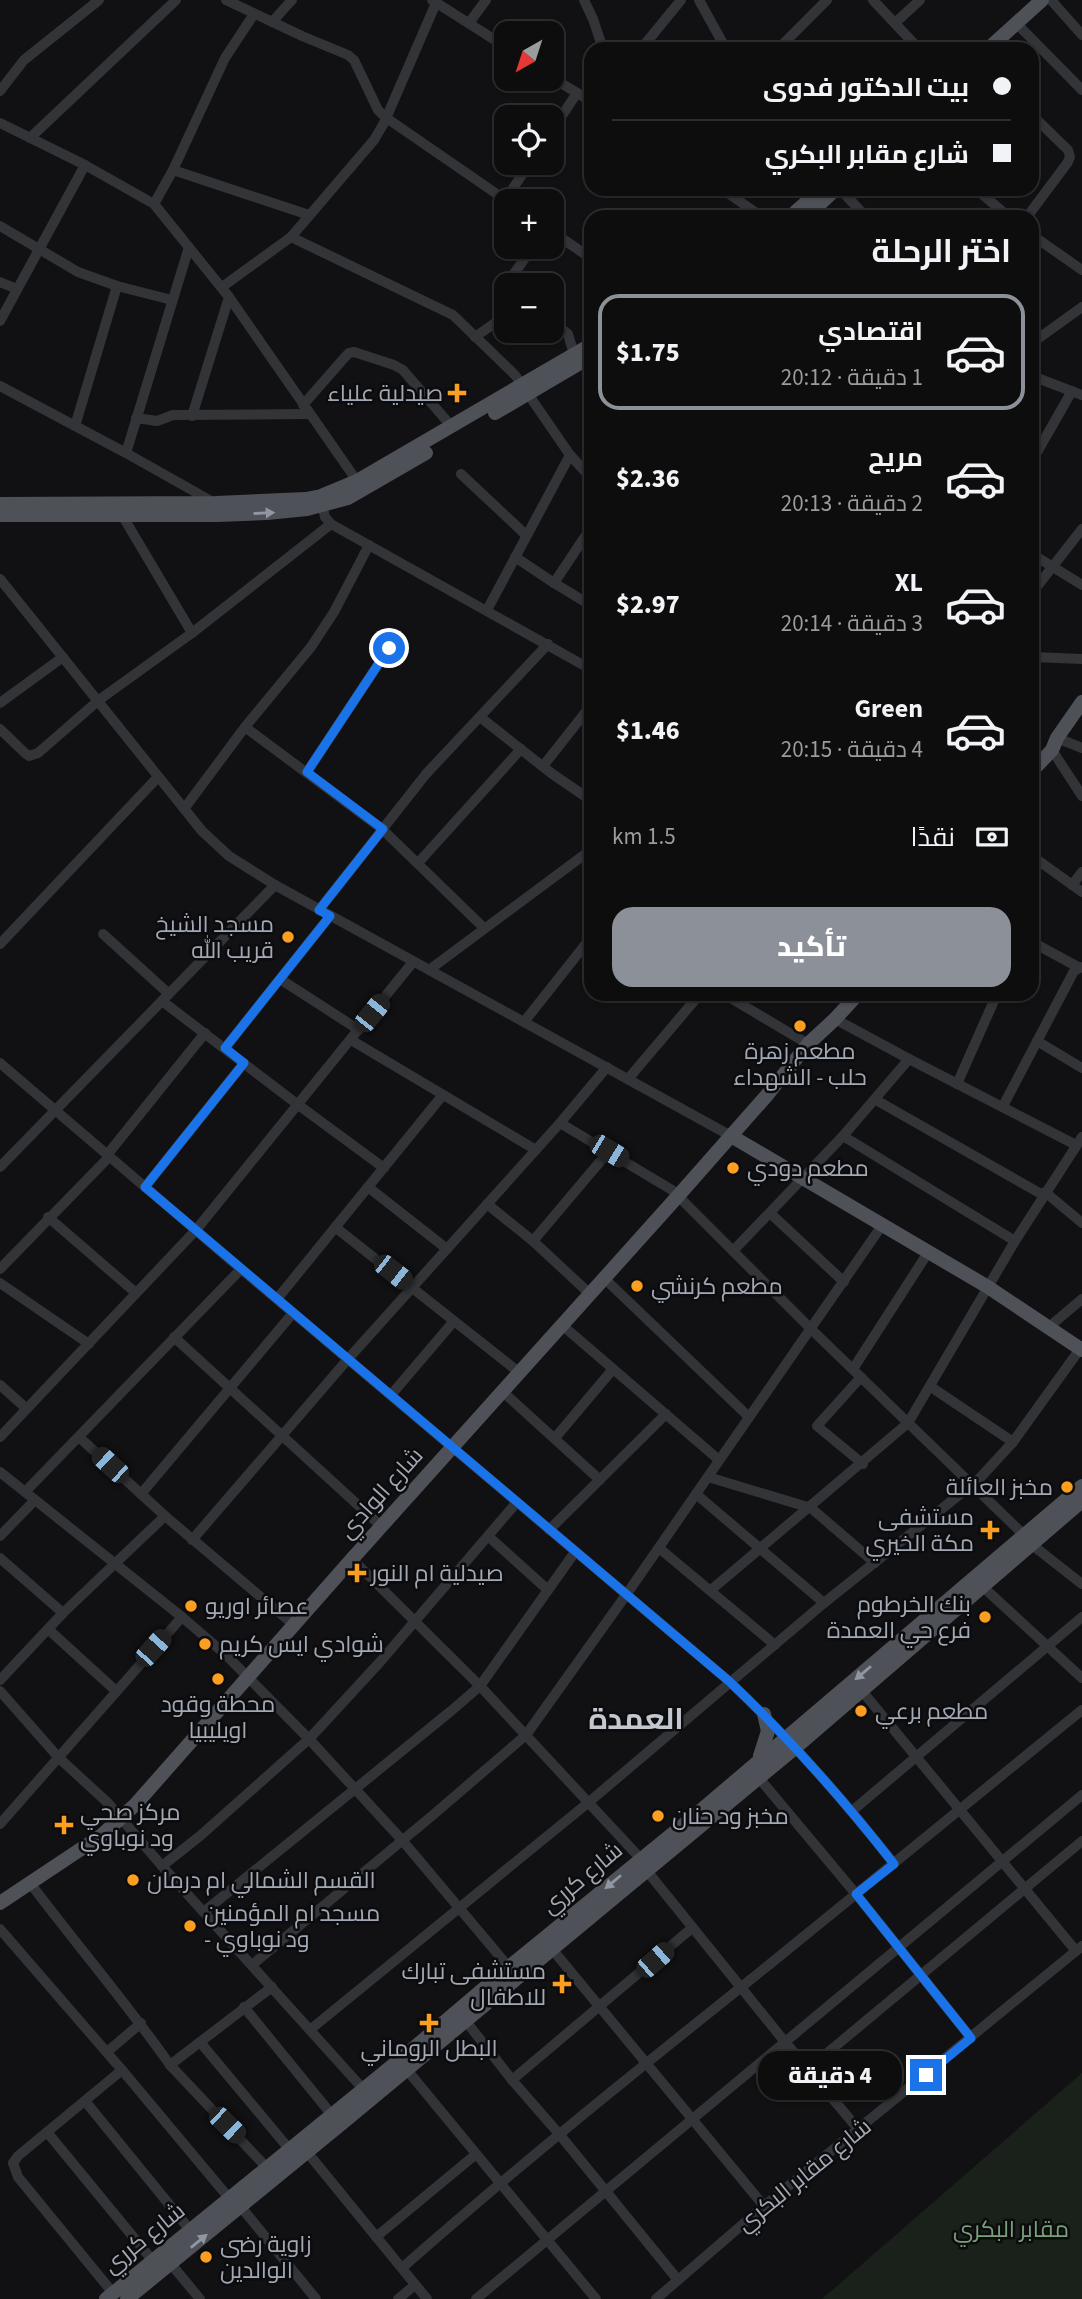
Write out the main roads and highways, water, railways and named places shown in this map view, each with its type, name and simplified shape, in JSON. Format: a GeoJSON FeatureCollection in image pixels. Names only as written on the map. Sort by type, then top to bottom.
{"type":"FeatureCollection","features":[{"type":"Feature","properties":{"kind":"main road"},"geometry":{"type":"LineString","coordinates":[[983,42],[1029,0]]}},
{"type":"Feature","properties":{"kind":"main road"},"geometry":{"type":"LineString","coordinates":[[996,42],[1042,0]]}},
{"type":"Feature","properties":{"kind":"main road"},"geometry":{"type":"LineString","coordinates":[[797,210],[811,196]]}},
{"type":"Feature","properties":{"kind":"main road"},"geometry":{"type":"LineString","coordinates":[[814,210],[830,196]]}},
{"type":"Feature","properties":{"kind":"main road"},"geometry":{"type":"LineString","coordinates":[[0,515],[267,513],[348,498],[525,390],[584,348]]}},
{"type":"Feature","properties":{"kind":"main road"},"geometry":{"type":"LineString","coordinates":[[0,505],[216,503],[306,499],[322,501],[452,427],[584,360]]}},
{"type":"Feature","properties":{"kind":"main road"},"geometry":{"type":"LineString","coordinates":[[1039,761],[1082,702]]}},
{"type":"Feature","properties":{"kind":"main road","name":"شارع الوادي"},"geometry":{"type":"LineString","coordinates":[[1,1900],[102,1835],[121,1819],[678,1196],[808,1044],[852,1001]]}},
{"type":"Feature","properties":{"kind":"main road"},"geometry":{"type":"LineString","coordinates":[[731,1136],[988,1287],[1081,1350]]}},
{"type":"Feature","properties":{"kind":"main road","name":"شارع كرري"},"geometry":{"type":"LineString","coordinates":[[712,1809],[758,1762],[862,1691],[982,1586],[1082,1486]]}},
{"type":"Feature","properties":{"kind":"main road","name":"شارع كرري"},"geometry":{"type":"LineString","coordinates":[[115,2297],[171,2264],[267,2168],[712,1809],[759,1778],[791,1742],[1027,1539],[1082,1501]]}},
{"type":"Feature","properties":{"kind":"main road"},"geometry":{"type":"LineString","coordinates":[[758,1762],[768,1738],[764,1714]]}},
{"type":"Feature","properties":{"kind":"main road","name":"شارع كرري"},"geometry":{"type":"LineString","coordinates":[[115,2297],[190,2230],[307,2152],[466,2020],[513,1972],[552,1949],[644,1865]]}},
{"type":"Feature","properties":{"kind":"place","name":"صيدلية علياء"},"geometry":{"type":"Point","coordinates":[457,393]}},
{"type":"Feature","properties":{"kind":"place","name":"مسجد الشيخ قريب الله"},"geometry":{"type":"Point","coordinates":[288,937]}},
{"type":"Feature","properties":{"kind":"place","name":"مطعم زهرة حلب - الشهداء"},"geometry":{"type":"Point","coordinates":[800,1026]}},
{"type":"Feature","properties":{"kind":"place","name":"مطعم دودي"},"geometry":{"type":"Point","coordinates":[733,1168]}},
{"type":"Feature","properties":{"kind":"place","name":"مطعم كرنشي"},"geometry":{"type":"Point","coordinates":[637,1286]}},
{"type":"Feature","properties":{"kind":"place","name":"مخبز العائلة"},"geometry":{"type":"Point","coordinates":[1067,1487]}},
{"type":"Feature","properties":{"kind":"place","name":"مستشفى مكة الخيري"},"geometry":{"type":"Point","coordinates":[990,1530]}},
{"type":"Feature","properties":{"kind":"place","name":"صيدلية ام النور"},"geometry":{"type":"Point","coordinates":[357,1573]}},
{"type":"Feature","properties":{"kind":"place","name":"عصائر اوريو"},"geometry":{"type":"Point","coordinates":[191,1606]}},
{"type":"Feature","properties":{"kind":"place","name":"بنك الخرطوم فرع حي العمدة"},"geometry":{"type":"Point","coordinates":[985,1617]}},
{"type":"Feature","properties":{"kind":"place","name":"شوادي ايس كريم"},"geometry":{"type":"Point","coordinates":[205,1644]}},
{"type":"Feature","properties":{"kind":"place","name":"محطة وقود اويليبيا"},"geometry":{"type":"Point","coordinates":[218,1679]}},
{"type":"Feature","properties":{"kind":"place","name":"مطعم برعي"},"geometry":{"type":"Point","coordinates":[861,1711]}},
{"type":"Feature","properties":{"kind":"place","name":"مخبز ود حنان"},"geometry":{"type":"Point","coordinates":[658,1816]}},
{"type":"Feature","properties":{"kind":"place","name":"مركز صحي ود نوباوي"},"geometry":{"type":"Point","coordinates":[64,1825]}},
{"type":"Feature","properties":{"kind":"place","name":"القسم الشمالي ام درمان"},"geometry":{"type":"Point","coordinates":[133,1880]}},
{"type":"Feature","properties":{"kind":"place","name":"مسجد ام المؤمنين - ود نوباوي"},"geometry":{"type":"Point","coordinates":[190,1926]}},
{"type":"Feature","properties":{"kind":"place","name":"مستشفى تبارك للاطفال"},"geometry":{"type":"Point","coordinates":[562,1984]}},
{"type":"Feature","properties":{"kind":"place","name":"البطل الروماني"},"geometry":{"type":"Point","coordinates":[429,2023]}},
{"type":"Feature","properties":{"kind":"place","name":"زاوية رضى الوالدين"},"geometry":{"type":"Point","coordinates":[206,2257]}},
{"type":"Feature","properties":{"kind":"district","name":"العمدة"},"geometry":{"type":"Point","coordinates":[636,1719]}},
{"type":"Feature","properties":{"kind":"park label","name":"مقابر البكري"},"geometry":{"type":"Point","coordinates":[1011,2229]}}]}
